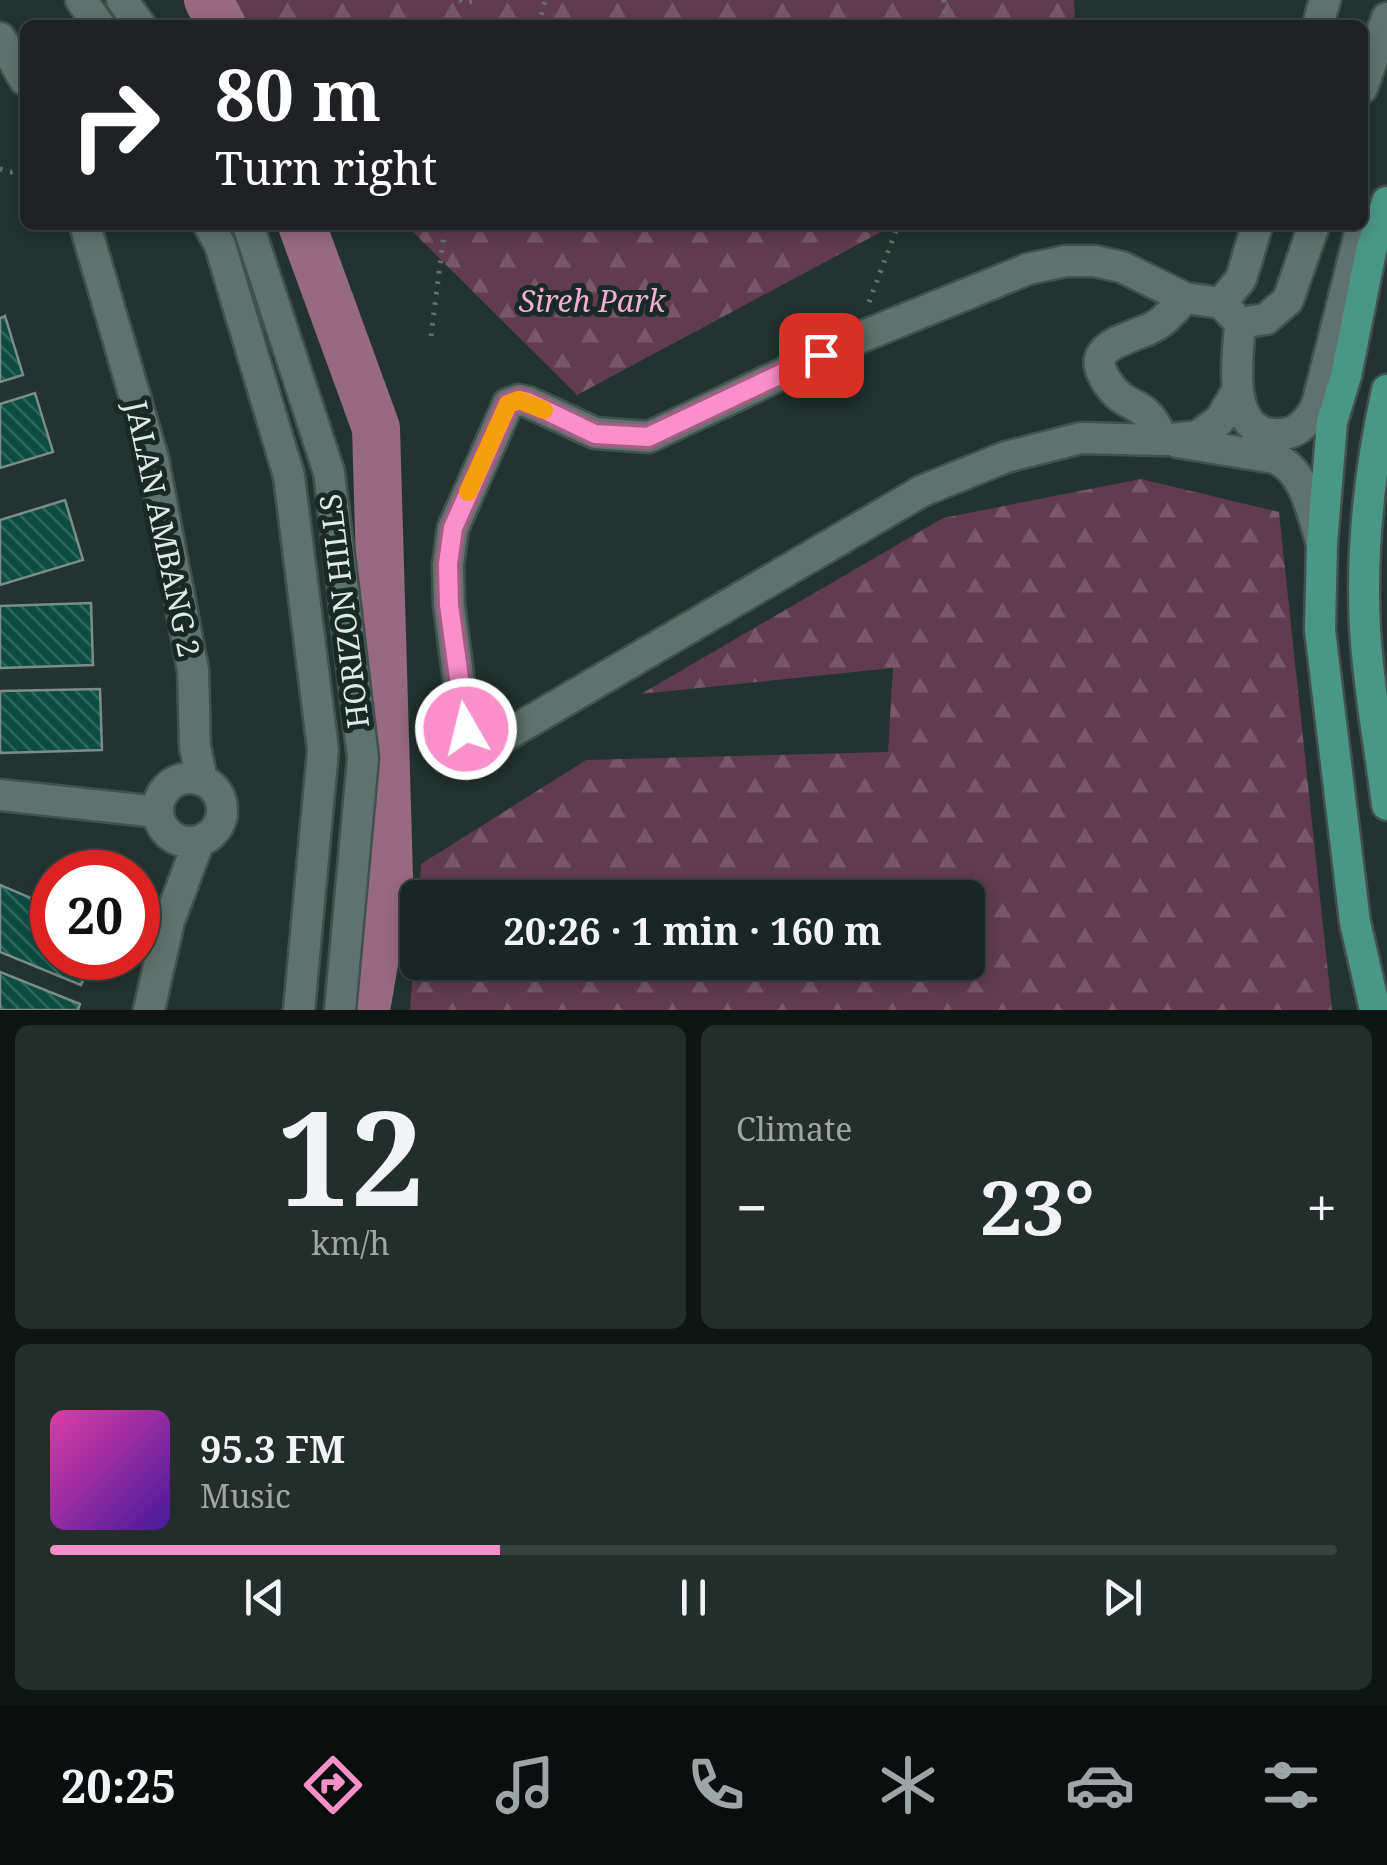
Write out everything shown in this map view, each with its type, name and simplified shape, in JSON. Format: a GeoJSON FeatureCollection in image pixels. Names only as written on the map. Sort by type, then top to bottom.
{"type":"FeatureCollection","features":[{"type":"Feature","properties":{"kind":"main road"},"geometry":{"type":"LineString","coordinates":[[1375,1010],[1355,922],[1320,630],[1332,422],[1346,376],[1370,251],[1387,202]]}},
{"type":"Feature","properties":{"kind":"main road"},"geometry":{"type":"LineString","coordinates":[[1387,390],[1367,534],[1365,628],[1387,805]]}},
{"type":"Feature","properties":{"kind":"street"},"geometry":{"type":"LineString","coordinates":[[81,0],[96,20]]}},
{"type":"Feature","properties":{"kind":"street"},"geometry":{"type":"LineString","coordinates":[[1368,71],[1387,18]]}},
{"type":"Feature","properties":{"kind":"street"},"geometry":{"type":"LineString","coordinates":[[0,38],[20,72]]}},
{"type":"Feature","properties":{"kind":"street"},"geometry":{"type":"LineString","coordinates":[[1368,214],[1387,186]]}},
{"type":"Feature","properties":{"kind":"street","name":"JALAN AMBANG 2"},"geometry":{"type":"LineString","coordinates":[[86,230],[153,460],[193,670],[195,747],[202,780]]}},
{"type":"Feature","properties":{"kind":"street","name":"HORIZON HILLS"},"geometry":{"type":"LineString","coordinates":[[212,230],[220,245],[289,476],[323,750],[299,1010]]}},
{"type":"Feature","properties":{"kind":"street","name":"HORIZON HILLS"},"geometry":{"type":"LineString","coordinates":[[250,230],[329,472],[363,758],[340,1010]]}},
{"type":"Feature","properties":{"kind":"street"},"geometry":{"type":"LineString","coordinates":[[1256,230],[1230,313],[1237,391],[1250,424],[1262,432],[1290,433],[1308,422],[1318,405],[1360,230]]}},
{"type":"Feature","properties":{"kind":"street"},"geometry":{"type":"LineString","coordinates":[[1312,230],[1288,300],[1266,319],[1230,313],[1185,298],[1122,268],[1066,261],[1028,269],[856,338],[648,437],[595,434],[528,402],[508,404],[453,528],[448,564],[449,605],[466,729],[470,740],[481,745],[492,743],[922,491],[1006,457],[1082,438],[1163,440],[1275,458],[1289,464],[1300,480],[1322,544]]}},
{"type":"Feature","properties":{"kind":"street"},"geometry":{"type":"LineString","coordinates":[[1163,440],[1145,411],[1123,401],[1106,381],[1102,353],[1113,341],[1164,320],[1185,298]]}},
{"type":"Feature","properties":{"kind":"street"},"geometry":{"type":"LineString","coordinates":[[1163,440],[1198,436],[1210,429],[1237,391]]}},
{"type":"Feature","properties":{"kind":"street"},"geometry":{"type":"LineString","coordinates":[[149,1010],[169,921],[200,842],[216,830],[223,812],[217,792],[202,780],[180,779],[164,792],[158,812],[164,830],[172,837],[180,842],[200,842]]}},
{"type":"Feature","properties":{"kind":"street"},"geometry":{"type":"LineString","coordinates":[[0,795],[158,812]]}},
{"type":"Feature","properties":{"kind":"path"},"geometry":{"type":"LineString","coordinates":[[460,0],[477,0]]}},
{"type":"Feature","properties":{"kind":"path"},"geometry":{"type":"LineString","coordinates":[[432,336],[444,230]]}},
{"type":"Feature","properties":{"kind":"path"},"geometry":{"type":"LineString","coordinates":[[856,338],[896,230]]}},
{"type":"Feature","properties":{"kind":"green space"},"geometry":{"type":"Polygon","coordinates":[[[208,0],[1074,0],[1075,20],[219,20],[208,0]]]}},
{"type":"Feature","properties":{"kind":"green space","name":"Sireh Park"},"geometry":{"type":"Polygon","coordinates":[[[411,230],[885,230],[577,395],[411,230]]]}},
{"type":"Feature","properties":{"kind":"green space"},"geometry":{"type":"Polygon","coordinates":[[[1141,479],[1279,512],[1332,1010],[410,1010],[412,980],[985,980],[985,880],[420,880],[421,864],[586,760],[888,752],[893,668],[641,694],[943,518],[1141,479]]]}},
{"type":"Feature","properties":{"kind":"building"},"geometry":{"type":"Polygon","coordinates":[[[5,316],[23,375],[0,382],[0,318],[5,316]]]}},
{"type":"Feature","properties":{"kind":"building"},"geometry":{"type":"Polygon","coordinates":[[[35,393],[53,452],[0,468],[0,404],[35,393]]]}},
{"type":"Feature","properties":{"kind":"building"},"geometry":{"type":"Polygon","coordinates":[[[65,500],[83,560],[0,585],[0,520],[65,500]]]}},
{"type":"Feature","properties":{"kind":"building"},"geometry":{"type":"Polygon","coordinates":[[[91,603],[93,665],[0,668],[0,606],[91,603]]]}},
{"type":"Feature","properties":{"kind":"building"},"geometry":{"type":"Polygon","coordinates":[[[100,689],[102,750],[0,753],[0,691],[100,689]]]}},
{"type":"Feature","properties":{"kind":"building"},"geometry":{"type":"Polygon","coordinates":[[[0,885],[30,898],[30,964],[0,952],[0,885]]]}},
{"type":"Feature","properties":{"kind":"building"},"geometry":{"type":"Polygon","coordinates":[[[0,972],[80,1004],[78,1010],[0,1010],[0,972]]]}},
{"type":"Feature","properties":{"kind":"waterway"},"geometry":{"type":"LineString","coordinates":[[208,0],[219,20]]}},
{"type":"Feature","properties":{"kind":"waterway"},"geometry":{"type":"LineString","coordinates":[[304,230],[376,428],[389,876],[366,1010]]}},
{"type":"Feature","properties":{"kind":"slow traffic"},"geometry":{"type":"LineString","coordinates":[[468,492],[508,404],[519,400],[544,410]]}},
{"type":"Feature","properties":{"kind":"route"},"geometry":{"type":"LineString","coordinates":[[466,729],[449,605],[448,564],[453,528],[508,404],[528,402],[595,434],[648,437],[821,355]]}}]}
